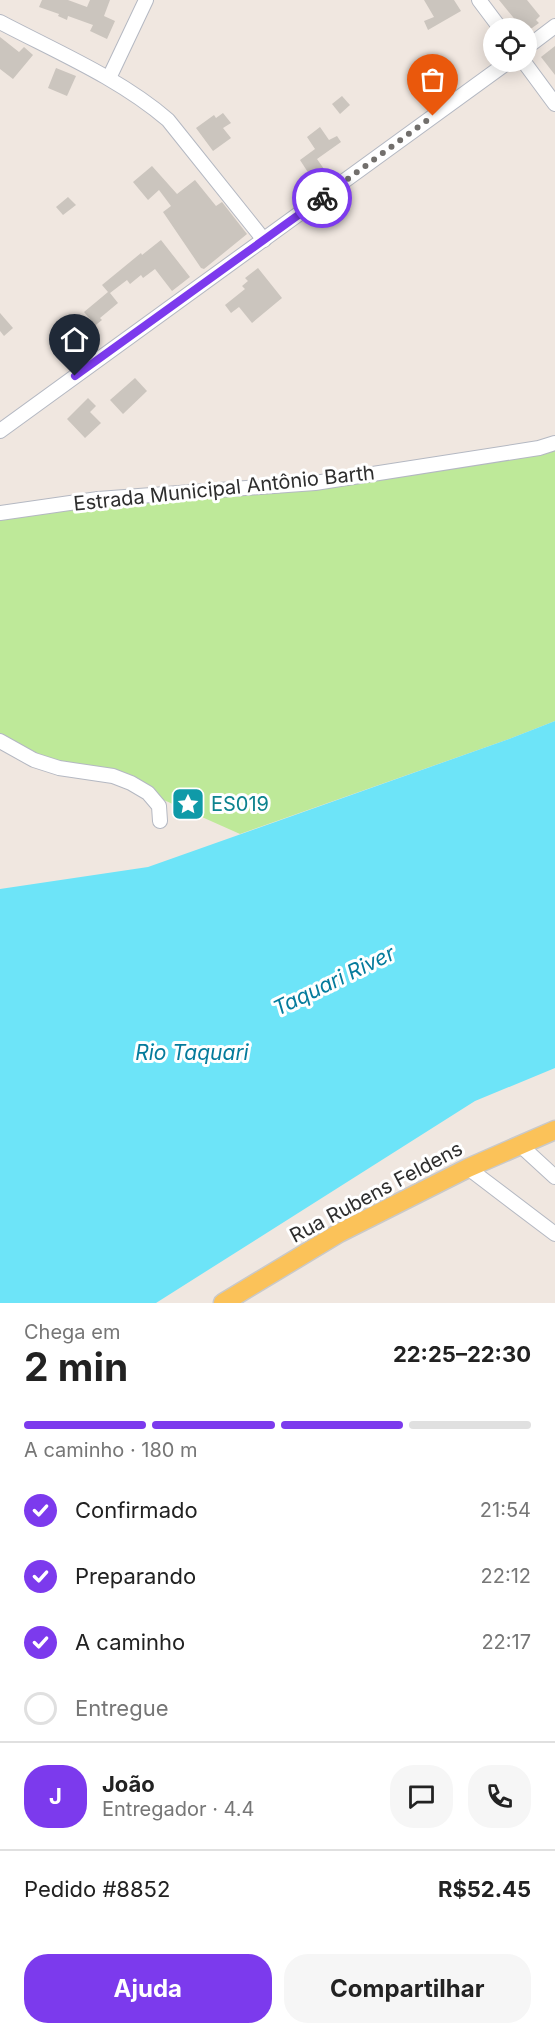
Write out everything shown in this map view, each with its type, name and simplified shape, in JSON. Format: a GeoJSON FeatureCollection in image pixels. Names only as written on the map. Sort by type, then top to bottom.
{"type":"FeatureCollection","features":[{"type":"Feature","properties":{"kind":"main road","name":"Rua Rubens Feldens"},"geometry":{"type":"LineString","coordinates":[[223,1303],[339,1233],[468,1168],[555,1130]]}},
{"type":"Feature","properties":{"kind":"street"},"geometry":{"type":"LineString","coordinates":[[109,78],[146,0]]}},
{"type":"Feature","properties":{"kind":"street"},"geometry":{"type":"LineString","coordinates":[[479,0],[492,18]]}},
{"type":"Feature","properties":{"kind":"street"},"geometry":{"type":"LineString","coordinates":[[0,22],[109,78],[150,105],[168,120],[264,240]]}},
{"type":"Feature","properties":{"kind":"street"},"geometry":{"type":"LineString","coordinates":[[537,40],[555,26]]}},
{"type":"Feature","properties":{"kind":"street"},"geometry":{"type":"LineString","coordinates":[[0,431],[494,72]]}},
{"type":"Feature","properties":{"kind":"street"},"geometry":{"type":"LineString","coordinates":[[531,72],[555,104]]}},
{"type":"Feature","properties":{"kind":"street","name":"Estrada Municipal Antônio Barth"},"geometry":{"type":"LineString","coordinates":[[0,513],[98,499],[315,483],[538,448],[555,443]]}},
{"type":"Feature","properties":{"kind":"street"},"geometry":{"type":"LineString","coordinates":[[0,741],[34,760],[59,768],[112,776],[131,783],[148,793],[159,806],[160,821]]}},
{"type":"Feature","properties":{"kind":"street"},"geometry":{"type":"LineString","coordinates":[[519,1144],[555,1177]]}},
{"type":"Feature","properties":{"kind":"street"},"geometry":{"type":"LineString","coordinates":[[468,1168],[555,1234]]}},
{"type":"Feature","properties":{"kind":"green space"},"geometry":{"type":"Polygon","coordinates":[[[555,442],[555,721],[240,834],[148,793],[59,768],[0,741],[0,513],[315,483],[555,442]]]}},
{"type":"Feature","properties":{"kind":"water","name":"Rio Taquari"},"geometry":{"type":"Polygon","coordinates":[[[555,721],[555,1068],[475,1101],[156,1303],[0,1303],[0,889],[148,867],[555,721]]]}},
{"type":"Feature","properties":{"kind":"building"},"geometry":{"type":"Polygon","coordinates":[[[42,0],[68,0],[87,7],[90,0],[110,0],[104,16],[115,21],[107,39],[90,31],[93,25],[68,16],[67,20],[58,16],[59,14],[39,7],[42,0]]]}},
{"type":"Feature","properties":{"kind":"building"},"geometry":{"type":"Polygon","coordinates":[[[424,0],[454,0],[461,11],[428,30],[424,21],[434,17],[424,0]]]}},
{"type":"Feature","properties":{"kind":"building"},"geometry":{"type":"Polygon","coordinates":[[[499,0],[527,0],[540,16],[537,19],[514,18],[499,0]]]}},
{"type":"Feature","properties":{"kind":"building"},"geometry":{"type":"Polygon","coordinates":[[[0,37],[19,52],[24,47],[33,55],[13,79],[0,69],[0,37]]]}},
{"type":"Feature","properties":{"kind":"building"},"geometry":{"type":"Polygon","coordinates":[[[555,46],[555,75],[541,57],[555,46]]]}},
{"type":"Feature","properties":{"kind":"building"},"geometry":{"type":"Polygon","coordinates":[[[56,68],[76,76],[67,96],[48,88],[56,68]]]}},
{"type":"Feature","properties":{"kind":"building"},"geometry":{"type":"Polygon","coordinates":[[[342,96],[350,105],[340,114],[332,104],[342,96]]]}},
{"type":"Feature","properties":{"kind":"building"},"geometry":{"type":"Polygon","coordinates":[[[223,113],[231,123],[223,128],[231,138],[213,151],[196,128],[214,115],[216,118],[223,113]]]}},
{"type":"Feature","properties":{"kind":"building"},"geometry":{"type":"Polygon","coordinates":[[[320,127],[329,140],[337,136],[341,142],[317,159],[324,169],[311,177],[300,160],[315,149],[307,137],[320,127]]]}},
{"type":"Feature","properties":{"kind":"building"},"geometry":{"type":"Polygon","coordinates":[[[152,166],[177,194],[195,180],[216,206],[222,202],[247,234],[204,269],[201,268],[163,212],[171,206],[159,190],[148,200],[133,182],[152,166]]]}},
{"type":"Feature","properties":{"kind":"building"},"geometry":{"type":"Polygon","coordinates":[[[68,197],[76,205],[63,215],[56,207],[68,197]]]}},
{"type":"Feature","properties":{"kind":"building"},"geometry":{"type":"Polygon","coordinates":[[[161,240],[190,277],[172,291],[155,269],[143,278],[141,275],[130,284],[127,280],[110,293],[118,303],[92,328],[87,322],[90,319],[84,312],[108,292],[102,285],[161,240]]]}},
{"type":"Feature","properties":{"kind":"building"},"geometry":{"type":"Polygon","coordinates":[[[258,268],[282,298],[252,323],[239,307],[231,313],[225,305],[245,289],[242,286],[248,281],[245,278],[258,268]]]}},
{"type":"Feature","properties":{"kind":"building"},"geometry":{"type":"Polygon","coordinates":[[[0,313],[13,328],[4,336],[0,331],[0,313]]]}},
{"type":"Feature","properties":{"kind":"building"},"geometry":{"type":"Polygon","coordinates":[[[135,378],[147,391],[123,414],[110,400],[135,378]]]}},
{"type":"Feature","properties":{"kind":"building"},"geometry":{"type":"Polygon","coordinates":[[[88,398],[96,406],[90,412],[101,423],[85,438],[67,419],[88,398]]]}},
{"type":"Feature","properties":{"kind":"way so far"},"geometry":{"type":"LineString","coordinates":[[322,198],[433,116]]}},
{"type":"Feature","properties":{"kind":"place","name":"ES019"},"geometry":{"type":"Point","coordinates":[188,804]}},
{"type":"Feature","properties":{"kind":"route"},"geometry":{"type":"LineString","coordinates":[[75,376],[322,198]]}},
{"type":"Feature","properties":{"kind":"water label","name":"Taquari River"},"geometry":{"type":"Point","coordinates":[334,981]}}]}
